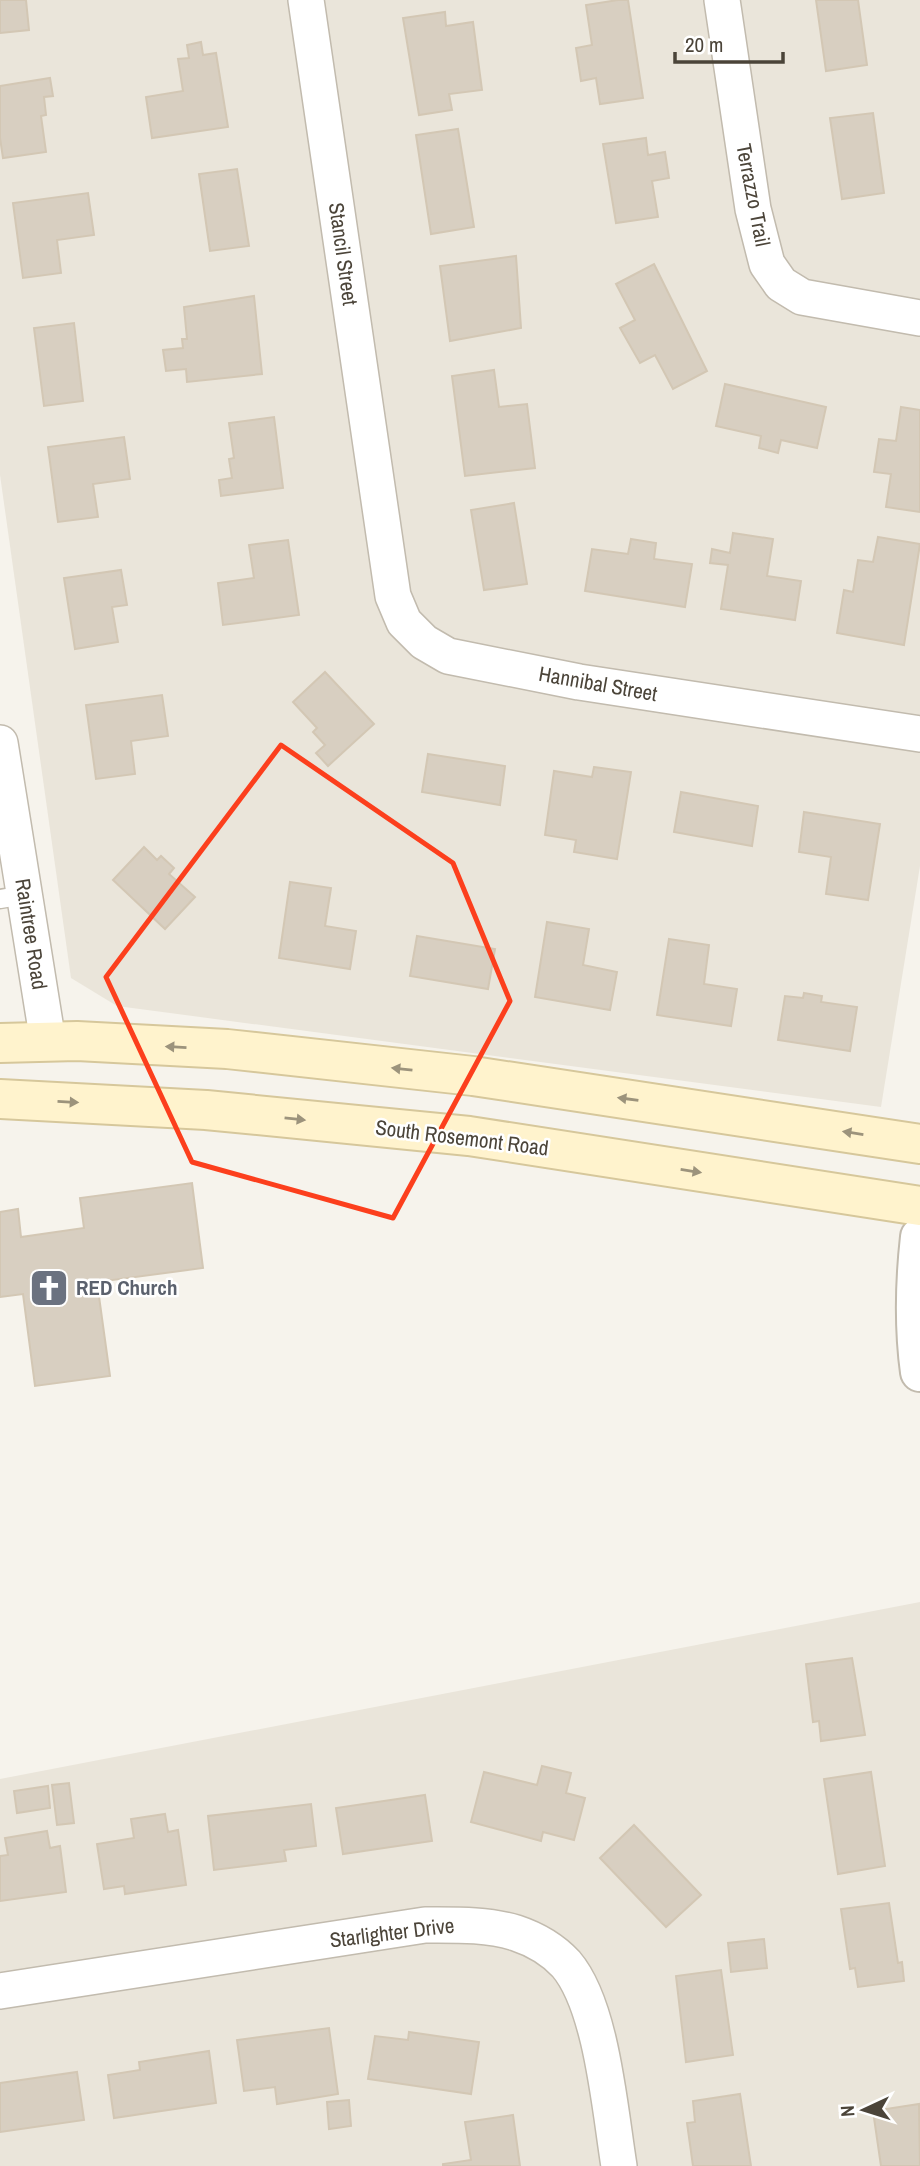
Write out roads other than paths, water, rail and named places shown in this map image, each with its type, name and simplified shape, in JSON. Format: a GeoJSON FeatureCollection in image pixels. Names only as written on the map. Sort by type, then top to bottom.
{"type":"FeatureCollection","features":[{"type":"Feature","properties":{"kind":"main road"},"geometry":{"type":"LineString","coordinates":[[0,1043],[77,1041],[227,1049],[473,1076],[920,1144]]}},
{"type":"Feature","properties":{"kind":"main road","name":"South Rosemont Road"},"geometry":{"type":"LineString","coordinates":[[0,1099],[206,1110],[469,1136],[920,1206]]}},
{"type":"Feature","properties":{"kind":"street","name":"Stancil Street"},"geometry":{"type":"LineString","coordinates":[[306,0],[380,508]]}},
{"type":"Feature","properties":{"kind":"street","name":"Terrazzo Trail"},"geometry":{"type":"LineString","coordinates":[[722,0],[753,209],[767,264],[781,284],[802,297],[920,318]]}},
{"type":"Feature","properties":{"kind":"street","name":"Hannibal Street"},"geometry":{"type":"LineString","coordinates":[[380,508],[393,596],[404,622],[424,642],[448,656],[579,682],[920,734]]}},
{"type":"Feature","properties":{"kind":"street","name":"Raintree Road"},"geometry":{"type":"LineString","coordinates":[[0,743],[12,897],[48,1042]]}},
{"type":"Feature","properties":{"kind":"street"},"geometry":{"type":"LineString","coordinates":[[920,1237],[917,1314],[920,1372]]}},
{"type":"Feature","properties":{"kind":"street","name":"Starlighter Drive"},"geometry":{"type":"LineString","coordinates":[[0,1991],[425,1925],[469,1924],[515,1933],[543,1945],[566,1964],[582,1990],[598,2042],[619,2166]]}},
{"type":"Feature","properties":{"kind":"place","name":"RED Church"},"geometry":{"type":"Point","coordinates":[49,1288]}}]}
